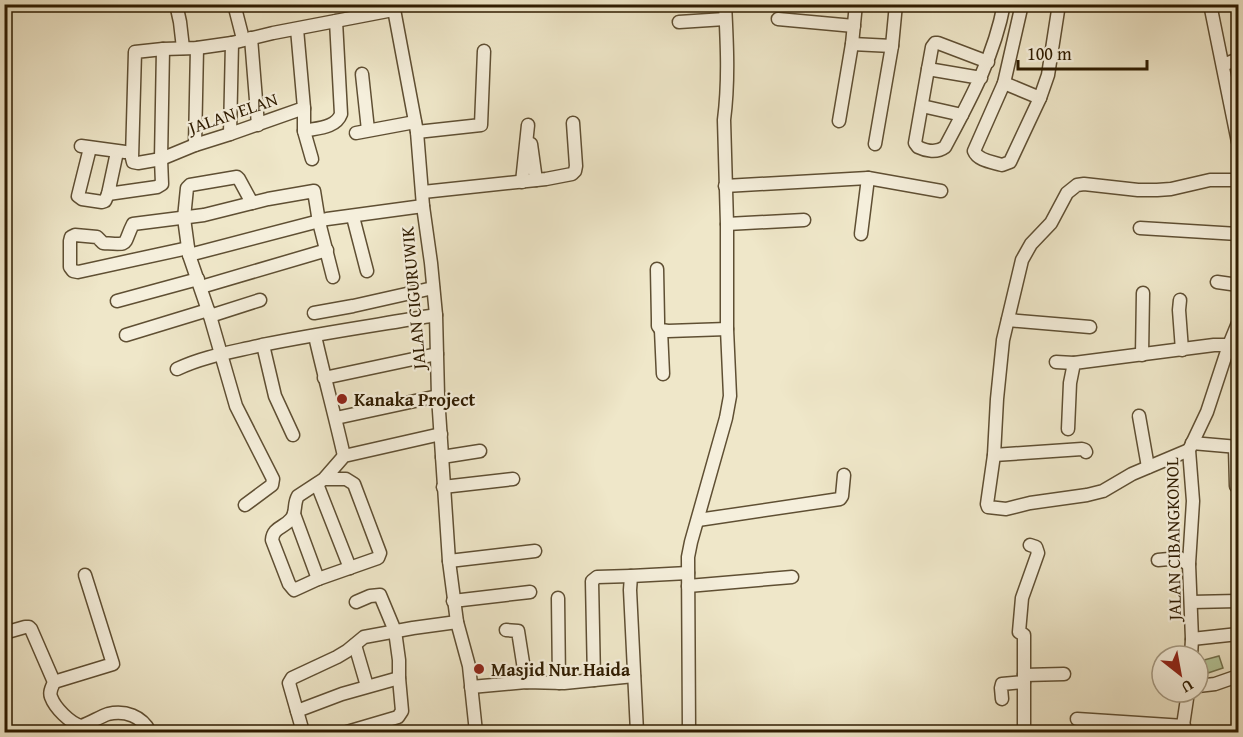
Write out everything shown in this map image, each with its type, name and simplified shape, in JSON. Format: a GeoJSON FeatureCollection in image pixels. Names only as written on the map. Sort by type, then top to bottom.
{"type":"FeatureCollection","features":[{"type":"Feature","properties":{"kind":"street"},"geometry":{"type":"LineString","coordinates":[[176,4],[183,48]]}},
{"type":"Feature","properties":{"kind":"street"},"geometry":{"type":"LineString","coordinates":[[234,4],[258,125]]}},
{"type":"Feature","properties":{"kind":"street"},"geometry":{"type":"LineString","coordinates":[[690,732],[688,556],[730,396],[724,120],[727,53],[725,4]]}},
{"type":"Feature","properties":{"kind":"street"},"geometry":{"type":"LineString","coordinates":[[839,121],[856,4]]}},
{"type":"Feature","properties":{"kind":"street"},"geometry":{"type":"LineString","coordinates":[[875,144],[892,46],[896,4]]}},
{"type":"Feature","properties":{"kind":"street"},"geometry":{"type":"LineString","coordinates":[[988,62],[934,43],[915,143],[920,149],[935,151],[945,147],[988,62],[1004,4]]}},
{"type":"Feature","properties":{"kind":"street"},"geometry":{"type":"LineString","coordinates":[[1022,4],[1004,83],[974,151],[981,158],[1002,165],[1010,162],[1040,98],[1048,75],[1059,4]]}},
{"type":"Feature","properties":{"kind":"street"},"geometry":{"type":"LineString","coordinates":[[1210,4],[1239,142]]}},
{"type":"Feature","properties":{"kind":"street"},"geometry":{"type":"LineString","coordinates":[[133,157],[135,52],[197,48],[336,21],[393,7]]}},
{"type":"Feature","properties":{"kind":"street","name":"JALAN CIGURUWIK"},"geometry":{"type":"LineString","coordinates":[[393,7],[416,127],[436,315],[438,396],[449,561],[453,601],[469,666],[476,732]]}},
{"type":"Feature","properties":{"kind":"street"},"geometry":{"type":"LineString","coordinates":[[679,22],[726,19]]}},
{"type":"Feature","properties":{"kind":"street"},"geometry":{"type":"LineString","coordinates":[[778,19],[854,26]]}},
{"type":"Feature","properties":{"kind":"street"},"geometry":{"type":"LineString","coordinates":[[304,131],[333,124],[340,118],[336,21]]}},
{"type":"Feature","properties":{"kind":"street","name":"JALAN ELAN"},"geometry":{"type":"LineString","coordinates":[[108,194],[102,202],[82,199],[78,196],[85,147],[117,152],[133,157],[138,163],[160,159],[304,108],[297,29]]}},
{"type":"Feature","properties":{"kind":"street"},"geometry":{"type":"LineString","coordinates":[[230,134],[242,40]]}},
{"type":"Feature","properties":{"kind":"street"},"geometry":{"type":"LineString","coordinates":[[852,44],[892,46]]}},
{"type":"Feature","properties":{"kind":"street"},"geometry":{"type":"LineString","coordinates":[[195,145],[197,48]]}},
{"type":"Feature","properties":{"kind":"street"},"geometry":{"type":"LineString","coordinates":[[117,152],[108,194],[159,187],[163,182],[160,159],[163,49]]}},
{"type":"Feature","properties":{"kind":"street"},"geometry":{"type":"LineString","coordinates":[[362,75],[362,132],[416,127],[481,125],[484,51]]}},
{"type":"Feature","properties":{"kind":"street"},"geometry":{"type":"LineString","coordinates":[[1223,65],[1239,59]]}},
{"type":"Feature","properties":{"kind":"street"},"geometry":{"type":"LineString","coordinates":[[928,69],[981,78]]}},
{"type":"Feature","properties":{"kind":"street"},"geometry":{"type":"LineString","coordinates":[[1004,83],[1040,98]]}},
{"type":"Feature","properties":{"kind":"street"},"geometry":{"type":"LineString","coordinates":[[922,106],[962,115]]}},
{"type":"Feature","properties":{"kind":"street"},"geometry":{"type":"LineString","coordinates":[[304,108],[304,131],[312,159]]}},
{"type":"Feature","properties":{"kind":"street"},"geometry":{"type":"LineString","coordinates":[[423,192],[522,182],[572,174],[576,166],[573,123]]}},
{"type":"Feature","properties":{"kind":"street"},"geometry":{"type":"LineString","coordinates":[[522,182],[528,125],[536,180]]}},
{"type":"Feature","properties":{"kind":"street"},"geometry":{"type":"LineString","coordinates":[[245,505],[272,485],[273,479],[236,406],[188,251],[184,218],[185,193],[190,185],[237,177],[252,203]]}},
{"type":"Feature","properties":{"kind":"street"},"geometry":{"type":"LineString","coordinates":[[725,186],[868,178],[941,191]]}},
{"type":"Feature","properties":{"kind":"street"},"geometry":{"type":"LineString","coordinates":[[861,234],[868,178]]}},
{"type":"Feature","properties":{"kind":"street"},"geometry":{"type":"LineString","coordinates":[[1236,486],[1237,447],[1191,447],[1132,474],[1103,491],[999,509],[988,507],[987,504],[994,455],[1003,340],[1022,260],[1026,251],[1051,223],[1067,193],[1077,184],[1157,190],[1210,180],[1239,180]]}},
{"type":"Feature","properties":{"kind":"street"},"geometry":{"type":"LineString","coordinates":[[333,278],[319,222],[313,190],[216,213],[133,224],[126,242],[122,244],[104,243],[98,237],[73,236],[70,241],[70,267],[73,271],[78,272],[188,251],[319,222],[327,219],[423,206]]}},
{"type":"Feature","properties":{"kind":"street"},"geometry":{"type":"LineString","coordinates":[[353,217],[367,271]]}},
{"type":"Feature","properties":{"kind":"street"},"geometry":{"type":"LineString","coordinates":[[727,224],[804,220]]}},
{"type":"Feature","properties":{"kind":"street"},"geometry":{"type":"LineString","coordinates":[[1140,228],[1239,234]]}},
{"type":"Feature","properties":{"kind":"street"},"geometry":{"type":"LineString","coordinates":[[117,301],[199,283],[327,250]]}},
{"type":"Feature","properties":{"kind":"street"},"geometry":{"type":"LineString","coordinates":[[657,269],[658,326],[662,330],[727,329]]}},
{"type":"Feature","properties":{"kind":"street"},"geometry":{"type":"LineString","coordinates":[[1216,282],[1239,285]]}},
{"type":"Feature","properties":{"kind":"street"},"geometry":{"type":"LineString","coordinates":[[314,313],[433,288]]}},
{"type":"Feature","properties":{"kind":"street"},"geometry":{"type":"LineString","coordinates":[[1142,355],[1143,293]]}},
{"type":"Feature","properties":{"kind":"street"},"geometry":{"type":"LineString","coordinates":[[126,336],[260,300]]}},
{"type":"Feature","properties":{"kind":"street"},"geometry":{"type":"LineString","coordinates":[[1180,300],[1182,350]]}},
{"type":"Feature","properties":{"kind":"street"},"geometry":{"type":"LineString","coordinates":[[177,369],[220,354],[263,345],[436,315]]}},
{"type":"Feature","properties":{"kind":"street"},"geometry":{"type":"LineString","coordinates":[[1008,320],[1090,327]]}},
{"type":"Feature","properties":{"kind":"street","name":"JALAN CIBANGKONOL"},"geometry":{"type":"LineString","coordinates":[[1192,644],[1190,564],[1193,501],[1191,447],[1207,412],[1229,345],[1239,323]]}},
{"type":"Feature","properties":{"kind":"street"},"geometry":{"type":"LineString","coordinates":[[662,330],[663,374]]}},
{"type":"Feature","properties":{"kind":"street"},"geometry":{"type":"LineString","coordinates":[[315,336],[344,456]]}},
{"type":"Feature","properties":{"kind":"street"},"geometry":{"type":"LineString","coordinates":[[263,345],[275,396],[292,435]]}},
{"type":"Feature","properties":{"kind":"street"},"geometry":{"type":"LineString","coordinates":[[1056,362],[1074,363],[1229,345]]}},
{"type":"Feature","properties":{"kind":"street"},"geometry":{"type":"LineString","coordinates":[[324,378],[436,354]]}},
{"type":"Feature","properties":{"kind":"street"},"geometry":{"type":"LineString","coordinates":[[1068,429],[1069,390],[1074,363]]}},
{"type":"Feature","properties":{"kind":"street"},"geometry":{"type":"LineString","coordinates":[[336,418],[438,396]]}},
{"type":"Feature","properties":{"kind":"street"},"geometry":{"type":"LineString","coordinates":[[1139,416],[1148,467]]}},
{"type":"Feature","properties":{"kind":"street"},"geometry":{"type":"LineString","coordinates":[[318,579],[294,514],[295,500],[320,481],[344,456],[441,434]]}},
{"type":"Feature","properties":{"kind":"street"},"geometry":{"type":"LineString","coordinates":[[994,455],[1082,449],[1086,452]]}},
{"type":"Feature","properties":{"kind":"street"},"geometry":{"type":"LineString","coordinates":[[442,457],[480,452]]}},
{"type":"Feature","properties":{"kind":"street"},"geometry":{"type":"LineString","coordinates":[[698,520],[840,499],[844,474]]}},
{"type":"Feature","properties":{"kind":"street"},"geometry":{"type":"LineString","coordinates":[[294,514],[290,521],[274,532],[272,540],[292,589],[296,590],[318,579],[378,558],[380,553],[354,484],[346,479],[320,481]]}},
{"type":"Feature","properties":{"kind":"street"},"geometry":{"type":"LineString","coordinates":[[443,487],[513,479]]}},
{"type":"Feature","properties":{"kind":"street"},"geometry":{"type":"LineString","coordinates":[[320,481],[350,568]]}},
{"type":"Feature","properties":{"kind":"street"},"geometry":{"type":"LineString","coordinates":[[1024,732],[1024,635],[1018,632],[1022,598],[1038,553],[1036,546],[1030,544]]}},
{"type":"Feature","properties":{"kind":"street"},"geometry":{"type":"LineString","coordinates":[[449,561],[535,551]]}},
{"type":"Feature","properties":{"kind":"street"},"geometry":{"type":"LineString","coordinates":[[1158,560],[1180,558],[1190,564]]}},
{"type":"Feature","properties":{"kind":"street"},"geometry":{"type":"LineString","coordinates":[[594,680],[591,583],[593,579],[688,573]]}},
{"type":"Feature","properties":{"kind":"street"},"geometry":{"type":"LineString","coordinates":[[54,682],[113,664],[85,575]]}},
{"type":"Feature","properties":{"kind":"street"},"geometry":{"type":"LineString","coordinates":[[631,576],[637,732]]}},
{"type":"Feature","properties":{"kind":"street"},"geometry":{"type":"LineString","coordinates":[[688,586],[792,577]]}},
{"type":"Feature","properties":{"kind":"street"},"geometry":{"type":"LineString","coordinates":[[453,601],[530,592]]}},
{"type":"Feature","properties":{"kind":"street"},"geometry":{"type":"LineString","coordinates":[[347,732],[382,728],[401,715],[402,711],[395,631],[380,595],[370,596],[356,602]]}},
{"type":"Feature","properties":{"kind":"street"},"geometry":{"type":"LineString","coordinates":[[558,598],[559,682]]}},
{"type":"Feature","properties":{"kind":"street"},"geometry":{"type":"LineString","coordinates":[[1191,602],[1239,601]]}},
{"type":"Feature","properties":{"kind":"street"},"geometry":{"type":"LineString","coordinates":[[303,732],[289,683],[292,678],[337,657],[364,637],[457,622]]}},
{"type":"Feature","properties":{"kind":"street"},"geometry":{"type":"LineString","coordinates":[[4,633],[29,627],[54,682],[51,697],[57,708],[76,725],[86,724],[109,714],[124,713],[141,720],[150,732]]}},
{"type":"Feature","properties":{"kind":"street"},"geometry":{"type":"LineString","coordinates":[[506,630],[518,631],[526,682]]}},
{"type":"Feature","properties":{"kind":"street"},"geometry":{"type":"LineString","coordinates":[[1192,639],[1239,634]]}},
{"type":"Feature","properties":{"kind":"street"},"geometry":{"type":"LineString","coordinates":[[355,645],[367,686]]}},
{"type":"Feature","properties":{"kind":"street"},"geometry":{"type":"LineString","coordinates":[[1002,699],[1002,684],[1064,674]]}},
{"type":"Feature","properties":{"kind":"street"},"geometry":{"type":"LineString","coordinates":[[471,687],[634,676]]}},
{"type":"Feature","properties":{"kind":"street"},"geometry":{"type":"LineString","coordinates":[[1210,685],[1239,676]]}},
{"type":"Feature","properties":{"kind":"street"},"geometry":{"type":"LineString","coordinates":[[297,711],[342,694],[399,678]]}},
{"type":"Feature","properties":{"kind":"street"},"geometry":{"type":"LineString","coordinates":[[1077,719],[1183,729],[1186,704]]}},
{"type":"Feature","properties":{"kind":"green space"},"geometry":{"type":"Polygon","coordinates":[[[1219,656],[1223,668],[1210,672],[1210,658],[1219,656]]]}},
{"type":"Feature","properties":{"kind":"place","name":"Kanaka Project"},"geometry":{"type":"Point","coordinates":[342,399]}},
{"type":"Feature","properties":{"kind":"place","name":"Masjid Nur Haida"},"geometry":{"type":"Point","coordinates":[479,669]}}]}
